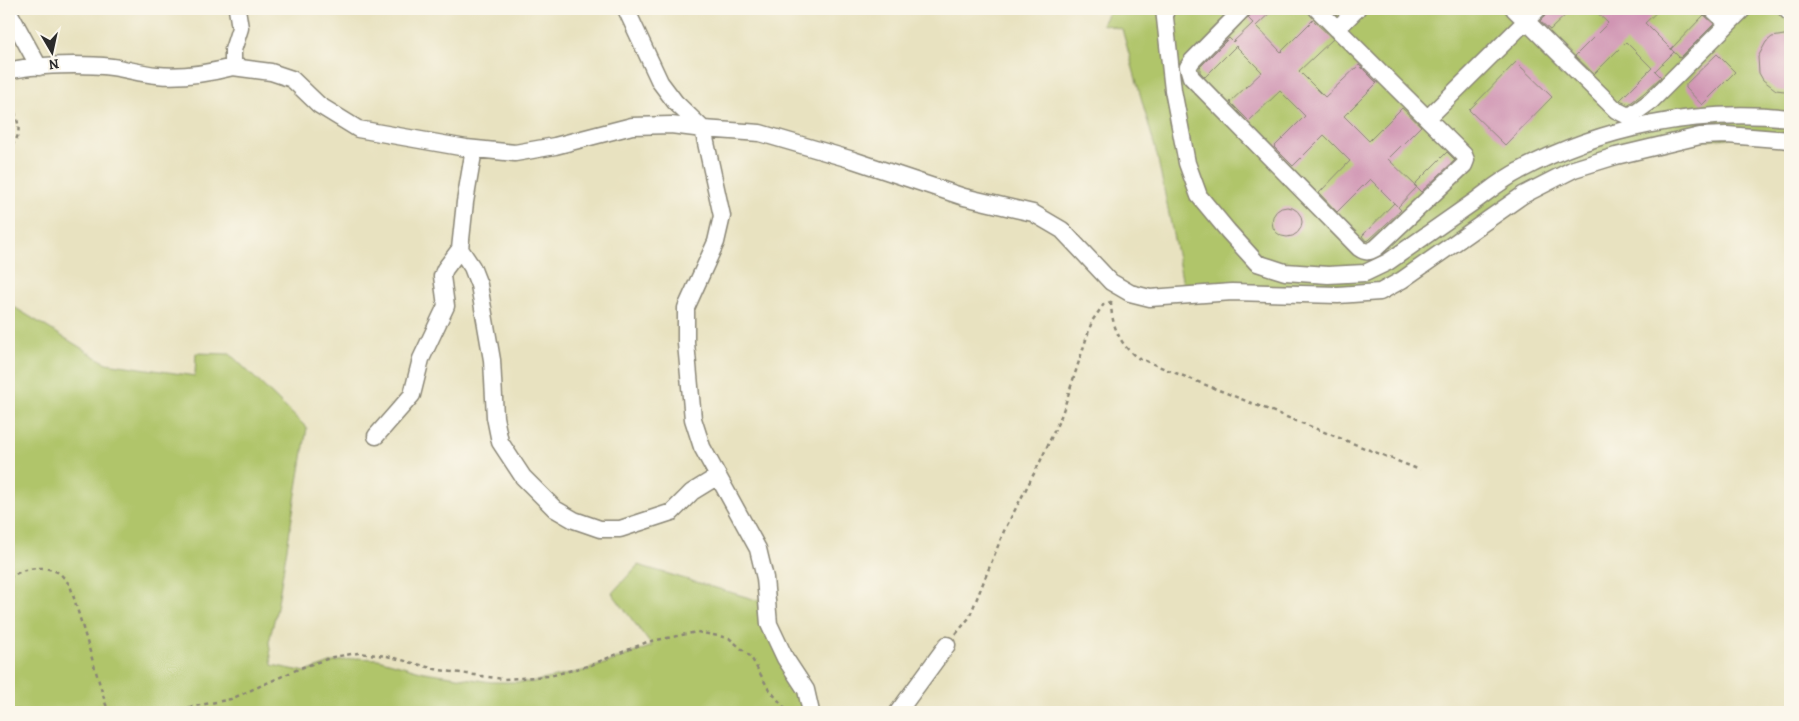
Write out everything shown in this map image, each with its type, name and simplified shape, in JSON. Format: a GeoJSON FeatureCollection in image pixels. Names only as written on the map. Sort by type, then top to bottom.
{"type":"FeatureCollection","features":[{"type":"Feature","properties":{"kind":"street"},"geometry":{"type":"LineString","coordinates":[[233,67],[233,50],[240,28],[237,9]]}},
{"type":"Feature","properties":{"kind":"street"},"geometry":{"type":"LineString","coordinates":[[626,9],[660,82],[675,102],[703,129],[722,216],[716,242],[686,308],[686,342],[693,419],[702,447],[758,549],[765,578],[770,624],[785,658],[806,690],[811,712]]}},
{"type":"Feature","properties":{"kind":"street"},"geometry":{"type":"LineString","coordinates":[[1164,9],[1173,90],[1187,163],[1199,196],[1257,263],[1285,272],[1328,275],[1365,273],[1388,262],[1518,171],[1588,140],[1660,122],[1715,115],[1757,114],[1790,118]]}},
{"type":"Feature","properties":{"kind":"street"},"geometry":{"type":"LineString","coordinates":[[1243,9],[1192,61],[1188,67],[1190,77],[1364,252],[1370,252],[1464,165],[1466,160],[1464,155],[1428,118],[1317,9]]}},
{"type":"Feature","properties":{"kind":"street"},"geometry":{"type":"LineString","coordinates":[[1337,29],[1357,9]]}},
{"type":"Feature","properties":{"kind":"street"},"geometry":{"type":"LineString","coordinates":[[1514,9],[1616,110],[1626,115],[1633,114],[1651,101],[1743,9]]}},
{"type":"Feature","properties":{"kind":"street"},"geometry":{"type":"LineString","coordinates":[[1428,118],[1538,9]]}},
{"type":"Feature","properties":{"kind":"street"},"geometry":{"type":"LineString","coordinates":[[1712,9],[1728,24]]}},
{"type":"Feature","properties":{"kind":"street"},"geometry":{"type":"LineString","coordinates":[[1786,9],[1790,13]]}},
{"type":"Feature","properties":{"kind":"street"},"geometry":{"type":"LineString","coordinates":[[9,12],[39,67]]}},
{"type":"Feature","properties":{"kind":"street"},"geometry":{"type":"LineString","coordinates":[[9,71],[39,67],[80,66],[112,67],[158,75],[200,75],[233,67],[271,72],[292,79],[319,105],[358,129],[474,149],[515,153],[555,146],[632,126],[671,125],[760,134],[853,160],[964,197],[1033,213],[1062,230],[1111,282],[1130,293],[1150,298],[1232,292],[1338,295],[1380,292],[1402,280],[1523,194],[1574,169],[1616,156],[1700,136],[1727,135],[1790,140]]}},
{"type":"Feature","properties":{"kind":"street"},"geometry":{"type":"LineString","coordinates":[[376,436],[412,394],[421,359],[446,306],[442,276],[460,249],[464,202],[474,149]]}},
{"type":"Feature","properties":{"kind":"street"},"geometry":{"type":"LineString","coordinates":[[460,249],[472,268],[479,285],[492,360],[495,417],[500,442],[523,477],[555,509],[574,520],[600,529],[620,529],[672,512],[692,492],[718,476]]}},
{"type":"Feature","properties":{"kind":"street"},"geometry":{"type":"LineString","coordinates":[[898,712],[947,645]]}},
{"type":"Feature","properties":{"kind":"path"},"geometry":{"type":"LineString","coordinates":[[9,96],[20,128],[17,141],[9,148]]}},
{"type":"Feature","properties":{"kind":"path"},"geometry":{"type":"LineString","coordinates":[[1118,286],[1111,302],[1111,315],[1116,330],[1128,352],[1138,358],[1420,470]]}},
{"type":"Feature","properties":{"kind":"path"},"geometry":{"type":"LineString","coordinates":[[947,645],[969,618],[1004,531],[1040,462],[1062,414],[1092,321],[1104,304],[1111,302]]}},
{"type":"Feature","properties":{"kind":"path"},"geometry":{"type":"LineString","coordinates":[[9,578],[16,573],[37,567],[59,573],[70,585],[106,705],[115,712]]}},
{"type":"Feature","properties":{"kind":"path"},"geometry":{"type":"LineString","coordinates":[[165,712],[231,698],[333,657],[358,653],[386,656],[440,670],[503,679],[522,678],[550,676],[591,665],[647,642],[697,632],[729,638],[751,657],[768,688],[788,712]]}},
{"type":"Feature","properties":{"kind":"green space"},"geometry":{"type":"Polygon","coordinates":[[[1110,9],[1790,9],[1790,136],[1765,133],[1610,153],[1399,277],[1360,291],[1183,284],[1157,155],[1122,29],[1102,24],[1110,9]]]}},
{"type":"Feature","properties":{"kind":"green space"},"geometry":{"type":"Polygon","coordinates":[[[9,304],[106,363],[195,376],[196,353],[230,354],[307,428],[277,608],[269,642],[272,665],[306,672],[333,662],[356,658],[378,659],[424,672],[491,682],[533,682],[587,670],[652,646],[612,593],[638,565],[760,601],[796,679],[806,712],[9,712],[9,304]]]}},
{"type":"Feature","properties":{"kind":"building"},"geometry":{"type":"Polygon","coordinates":[[[1255,9],[1274,9],[1256,26],[1281,52],[1313,20],[1333,39],[1299,71],[1325,97],[1359,65],[1377,83],[1344,116],[1369,141],[1402,108],[1421,126],[1388,159],[1417,187],[1398,207],[1401,210],[1369,240],[1366,241],[1362,236],[1394,203],[1370,179],[1337,212],[1319,193],[1350,161],[1324,135],[1293,166],[1274,147],[1305,116],[1280,91],[1249,121],[1230,102],[1262,72],[1236,46],[1205,77],[1200,72],[1200,67],[1229,38],[1233,42],[1253,23],[1248,18],[1255,9]]]}},
{"type":"Feature","properties":{"kind":"building"},"geometry":{"type":"Polygon","coordinates":[[[1548,9],[1572,9],[1550,30],[1540,21],[1548,9]]]}},
{"type":"Feature","properties":{"kind":"building"},"geometry":{"type":"Polygon","coordinates":[[[1593,9],[1660,9],[1645,23],[1674,52],[1655,71],[1661,77],[1629,104],[1620,100],[1652,68],[1626,42],[1594,74],[1575,56],[1608,23],[1593,9]]]}},
{"type":"Feature","properties":{"kind":"building"},"geometry":{"type":"Polygon","coordinates":[[[1704,15],[1714,24],[1680,58],[1671,49],[1704,15]]]}},
{"type":"Feature","properties":{"kind":"building"},"geometry":{"type":"Polygon","coordinates":[[[1790,34],[1790,91],[1776,90],[1763,80],[1759,73],[1758,57],[1766,42],[1772,37],[1790,34]]]}},
{"type":"Feature","properties":{"kind":"building"},"geometry":{"type":"Polygon","coordinates":[[[1717,54],[1735,72],[1702,105],[1686,88],[1686,84],[1717,54]]]}},
{"type":"Feature","properties":{"kind":"building"},"geometry":{"type":"Polygon","coordinates":[[[1516,62],[1552,97],[1505,145],[1469,110],[1516,62]]]}},
{"type":"Feature","properties":{"kind":"building"},"geometry":{"type":"Polygon","coordinates":[[[1447,152],[1455,160],[1421,192],[1414,185],[1447,152]]]}},
{"type":"Feature","properties":{"kind":"building"},"geometry":{"type":"Polygon","coordinates":[[[1287,207],[1298,211],[1302,222],[1298,233],[1287,237],[1276,233],[1272,222],[1276,211],[1287,207]]]}}]}
